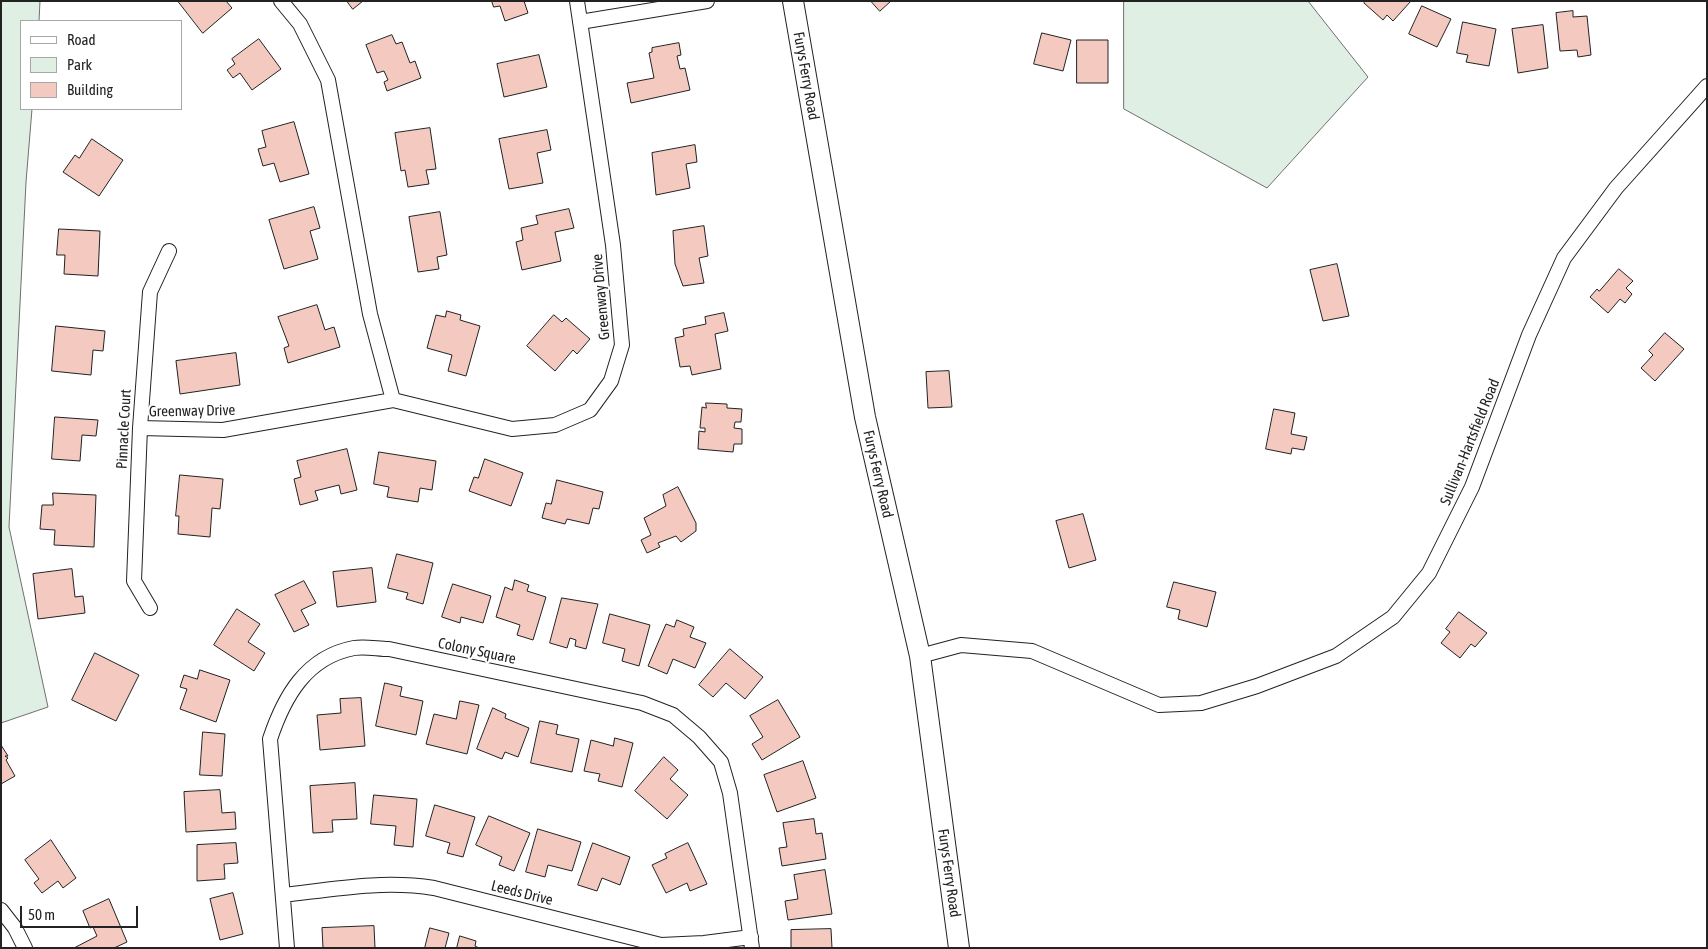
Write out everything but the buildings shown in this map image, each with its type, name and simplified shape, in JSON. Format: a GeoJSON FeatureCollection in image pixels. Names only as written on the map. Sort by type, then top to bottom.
{"type":"FeatureCollection","features":[{"type":"Feature","properties":{"kind":"main road","name":"Furys Ferry Road"},"geometry":{"type":"LineString","coordinates":[[793,1],[865,417],[920,656],[959,948]]}},
{"type":"Feature","properties":{"kind":"street"},"geometry":{"type":"LineString","coordinates":[[281,1],[300,24],[328,80],[370,314],[393,400]]}},
{"type":"Feature","properties":{"kind":"street","name":"Greenway Drive"},"geometry":{"type":"LineString","coordinates":[[140,428],[223,430],[393,400],[512,429],[555,425],[590,410],[611,381],[622,345],[613,245],[576,1]]}},
{"type":"Feature","properties":{"kind":"street"},"geometry":{"type":"LineString","coordinates":[[580,22],[706,1]]}},
{"type":"Feature","properties":{"kind":"street","name":"Sullivan-Hartsfield Road"},"geometry":{"type":"LineString","coordinates":[[920,656],[961,645],[1032,651],[1159,705],[1202,703],[1256,686],[1336,656],[1393,617],[1429,573],[1472,487],[1529,335],[1564,258],[1616,188],[1707,86]]}},
{"type":"Feature","properties":{"kind":"street","name":"Pinnacle Court"},"geometry":{"type":"LineString","coordinates":[[150,608],[134,581],[140,428],[150,292],[169,251]]}},
{"type":"Feature","properties":{"kind":"street","name":"Colony Square"},"geometry":{"type":"LineString","coordinates":[[287,948],[270,739],[281,708],[297,683],[322,659],[355,648],[389,650],[642,703],[673,715],[699,737],[721,762],[730,793],[751,943]]}},
{"type":"Feature","properties":{"kind":"street","name":"Leeds Drive"},"geometry":{"type":"LineString","coordinates":[[284,895],[374,883],[405,883],[434,888],[661,945],[751,943]]}},
{"type":"Feature","properties":{"kind":"street"},"geometry":{"type":"LineString","coordinates":[[1,910],[15,928],[25,948]]}},
{"type":"Feature","properties":{"kind":"green space"},"geometry":{"type":"Polygon","coordinates":[[[1,1],[40,1],[39,20],[20,20],[20,110],[32,110],[26,182],[9,527],[48,707],[1,723],[1,1]]]}},
{"type":"Feature","properties":{"kind":"green space"},"geometry":{"type":"Polygon","coordinates":[[[1124,1],[1308,1],[1368,77],[1267,188],[1124,109],[1124,1]]]}}]}
